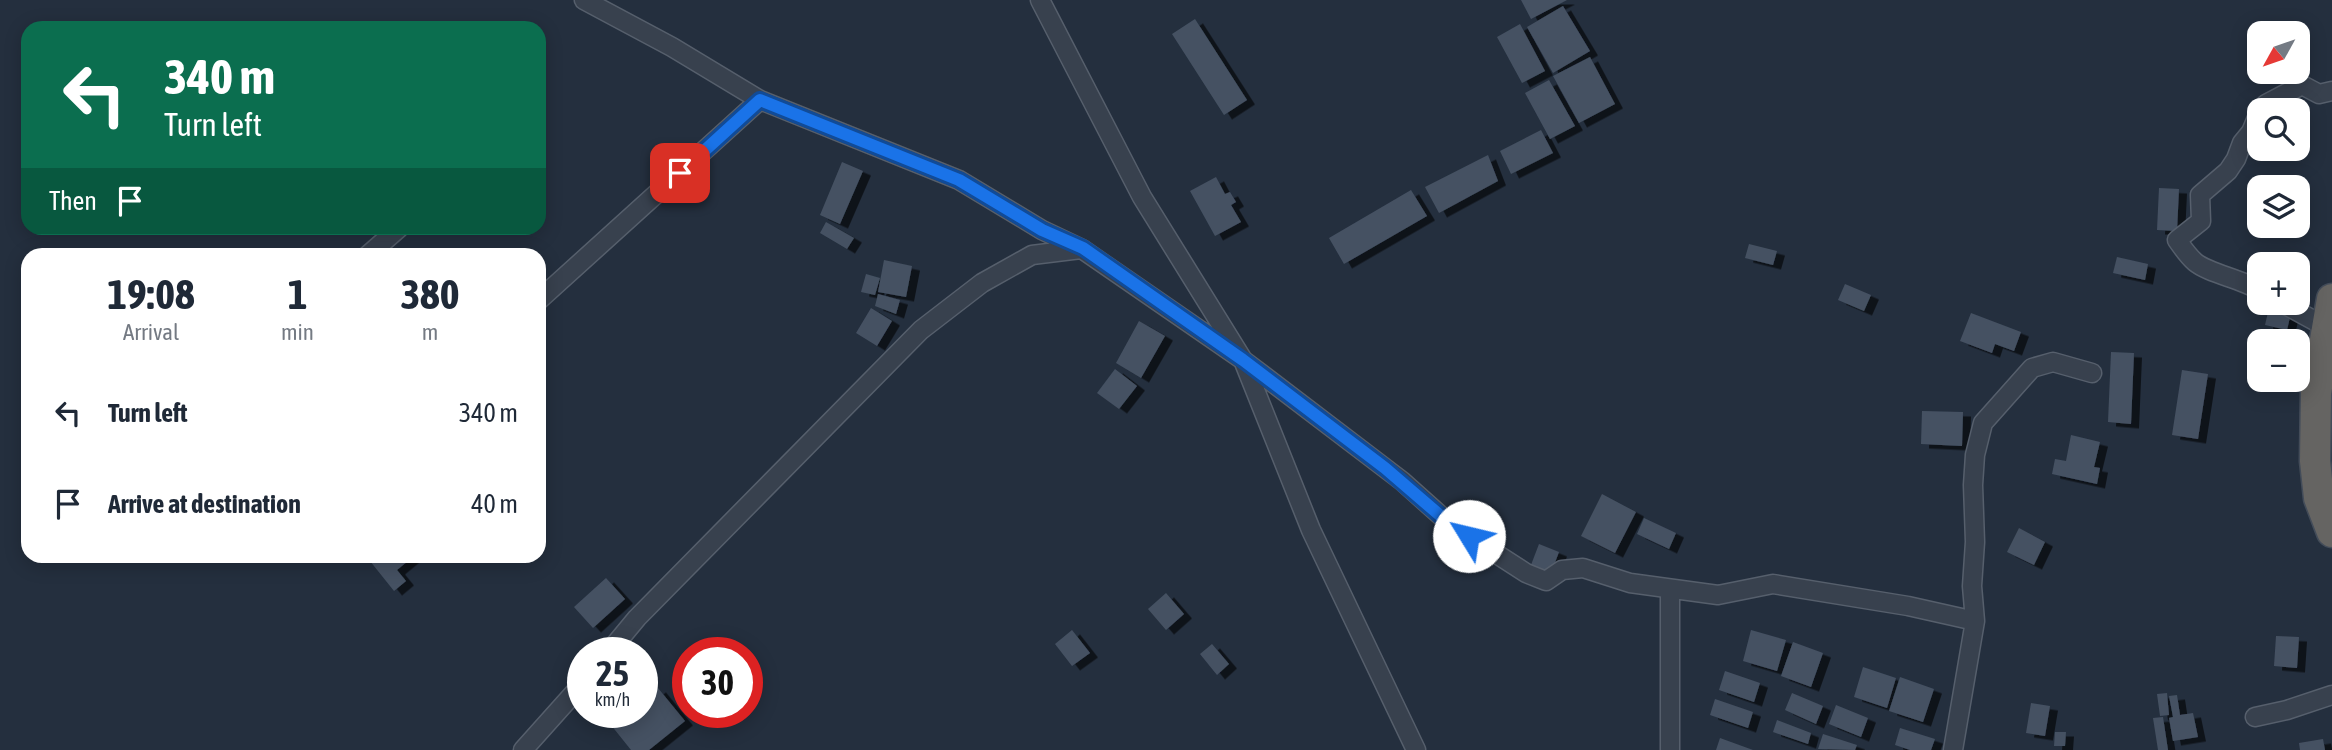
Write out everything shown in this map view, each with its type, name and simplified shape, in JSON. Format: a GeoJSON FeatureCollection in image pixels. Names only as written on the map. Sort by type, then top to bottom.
{"type":"FeatureCollection","features":[{"type":"Feature","properties":{"kind":"highway"},"geometry":{"type":"LineString","coordinates":[[2329,313],[2316,393],[2315,461],[2319,498],[2332,532]]}},
{"type":"Feature","properties":{"kind":"street"},"geometry":{"type":"LineString","coordinates":[[583,0],[672,47],[760,100],[959,180],[1042,230],[1083,248],[1243,360],[1402,481],[1450,524],[1526,573],[1546,581],[1562,570],[1583,568],[1630,583],[1718,595],[1773,584],[1908,606],[1975,621]]}},
{"type":"Feature","properties":{"kind":"street"},"geometry":{"type":"LineString","coordinates":[[1040,0],[1142,197],[1243,360],[1311,530],[1416,750]]}},
{"type":"Feature","properties":{"kind":"street"},"geometry":{"type":"LineString","coordinates":[[2277,98],[2302,85],[2319,94],[2332,91]]}},
{"type":"Feature","properties":{"kind":"street"},"geometry":{"type":"LineString","coordinates":[[546,294],[760,100]]}},
{"type":"Feature","properties":{"kind":"street"},"geometry":{"type":"LineString","coordinates":[[2247,137],[2228,171],[2200,195],[2201,221],[2176,240],[2193,261],[2247,284]]}},
{"type":"Feature","properties":{"kind":"street"},"geometry":{"type":"LineString","coordinates":[[1032,255],[1042,230]]}},
{"type":"Feature","properties":{"kind":"street"},"geometry":{"type":"LineString","coordinates":[[376,248],[391,235]]}},
{"type":"Feature","properties":{"kind":"street"},"geometry":{"type":"LineString","coordinates":[[621,637],[921,330],[982,283],[1032,255],[1083,248]]}},
{"type":"Feature","properties":{"kind":"street"},"geometry":{"type":"LineString","coordinates":[[2310,309],[2329,313]]}},
{"type":"Feature","properties":{"kind":"street"},"geometry":{"type":"LineString","coordinates":[[1953,750],[1975,621],[1972,586],[1975,542],[1973,485],[1975,455],[1983,423],[2032,368],[2053,362],[2092,373]]}},
{"type":"Feature","properties":{"kind":"street"},"geometry":{"type":"LineString","coordinates":[[1670,590],[1670,750]]}},
{"type":"Feature","properties":{"kind":"street"},"geometry":{"type":"LineString","coordinates":[[2255,717],[2332,695]]}},
{"type":"Feature","properties":{"kind":"street"},"geometry":{"type":"LineString","coordinates":[[523,750],[567,701]]}},
{"type":"Feature","properties":{"kind":"building"},"geometry":{"type":"Polygon","coordinates":[[[1521,0],[1567,0],[1531,19],[1521,0]]]}},
{"type":"Feature","properties":{"kind":"building"},"geometry":{"type":"Polygon","coordinates":[[[1563,6],[1590,51],[1553,73],[1527,27],[1563,6]]]}},
{"type":"Feature","properties":{"kind":"building"},"geometry":{"type":"Polygon","coordinates":[[[1195,19],[1247,100],[1224,115],[1172,34],[1195,19]]]}},
{"type":"Feature","properties":{"kind":"building"},"geometry":{"type":"Polygon","coordinates":[[[1520,24],[1545,71],[1522,83],[1497,37],[1520,24]]]}},
{"type":"Feature","properties":{"kind":"building"},"geometry":{"type":"Polygon","coordinates":[[[1590,57],[1615,104],[1579,123],[1553,76],[1590,57]]]}},
{"type":"Feature","properties":{"kind":"building"},"geometry":{"type":"Polygon","coordinates":[[[1549,80],[1575,126],[1550,139],[1525,93],[1549,80]]]}},
{"type":"Feature","properties":{"kind":"building"},"geometry":{"type":"Polygon","coordinates":[[[1541,130],[1553,153],[1511,174],[1500,151],[1541,130]]]}},
{"type":"Feature","properties":{"kind":"building"},"geometry":{"type":"Polygon","coordinates":[[[1488,155],[1498,181],[1439,213],[1425,187],[1488,155]]]}},
{"type":"Feature","properties":{"kind":"building"},"geometry":{"type":"Polygon","coordinates":[[[842,162],[863,171],[840,224],[820,215],[842,162]]]}},
{"type":"Feature","properties":{"kind":"building"},"geometry":{"type":"Polygon","coordinates":[[[1216,177],[1225,194],[1230,192],[1236,202],[1231,205],[1241,222],[1215,236],[1190,191],[1216,177]]]}},
{"type":"Feature","properties":{"kind":"building"},"geometry":{"type":"Polygon","coordinates":[[[2159,188],[2179,189],[2177,231],[2157,230],[2159,188]]]}},
{"type":"Feature","properties":{"kind":"building"},"geometry":{"type":"Polygon","coordinates":[[[1411,190],[1427,216],[1344,264],[1329,238],[1411,190]]]}},
{"type":"Feature","properties":{"kind":"building"},"geometry":{"type":"Polygon","coordinates":[[[826,222],[854,238],[847,249],[820,233],[826,222]]]}},
{"type":"Feature","properties":{"kind":"building"},"geometry":{"type":"Polygon","coordinates":[[[1749,244],[1777,251],[1773,265],[1745,258],[1749,244]]]}},
{"type":"Feature","properties":{"kind":"building"},"geometry":{"type":"Polygon","coordinates":[[[2117,257],[2148,264],[2145,280],[2113,273],[2117,257]]]}},
{"type":"Feature","properties":{"kind":"building"},"geometry":{"type":"Polygon","coordinates":[[[884,260],[912,266],[906,297],[878,292],[884,260]]]}},
{"type":"Feature","properties":{"kind":"building"},"geometry":{"type":"Polygon","coordinates":[[[866,274],[880,278],[875,295],[861,292],[866,274]]]}},
{"type":"Feature","properties":{"kind":"building"},"geometry":{"type":"Polygon","coordinates":[[[1845,284],[1871,295],[1864,311],[1838,300],[1845,284]]]}},
{"type":"Feature","properties":{"kind":"building"},"geometry":{"type":"Polygon","coordinates":[[[878,294],[900,300],[896,314],[875,306],[878,294]]]}},
{"type":"Feature","properties":{"kind":"building"},"geometry":{"type":"Polygon","coordinates":[[[871,308],[892,321],[877,346],[856,333],[871,308]]]}},
{"type":"Feature","properties":{"kind":"building"},"geometry":{"type":"Polygon","coordinates":[[[1971,313],[2021,332],[2014,351],[1995,344],[1992,353],[1960,341],[1971,313]]]}},
{"type":"Feature","properties":{"kind":"building"},"geometry":{"type":"Polygon","coordinates":[[[2267,315],[2291,315],[2287,329],[2265,325],[2267,315]]]}},
{"type":"Feature","properties":{"kind":"building"},"geometry":{"type":"Polygon","coordinates":[[[1139,321],[1165,336],[1141,378],[1116,363],[1139,321]]]}},
{"type":"Feature","properties":{"kind":"building"},"geometry":{"type":"Polygon","coordinates":[[[2111,352],[2134,353],[2131,424],[2108,422],[2111,352]]]}},
{"type":"Feature","properties":{"kind":"building"},"geometry":{"type":"Polygon","coordinates":[[[1115,369],[1137,386],[1119,409],[1097,393],[1115,369]]]}},
{"type":"Feature","properties":{"kind":"building"},"geometry":{"type":"Polygon","coordinates":[[[2182,370],[2208,374],[2198,439],[2172,435],[2182,370]]]}},
{"type":"Feature","properties":{"kind":"building"},"geometry":{"type":"Polygon","coordinates":[[[1922,411],[1963,412],[1962,446],[1921,444],[1922,411]]]}},
{"type":"Feature","properties":{"kind":"building"},"geometry":{"type":"Polygon","coordinates":[[[2071,435],[2100,442],[2094,467],[2100,468],[2097,484],[2052,474],[2055,459],[2066,461],[2071,435]]]}},
{"type":"Feature","properties":{"kind":"building"},"geometry":{"type":"Polygon","coordinates":[[[1602,494],[1636,512],[1615,553],[1581,536],[1602,494]]]}},
{"type":"Feature","properties":{"kind":"building"},"geometry":{"type":"Polygon","coordinates":[[[1644,518],[1676,533],[1669,549],[1637,534],[1644,518]]]}},
{"type":"Feature","properties":{"kind":"building"},"geometry":{"type":"Polygon","coordinates":[[[2019,528],[2045,542],[2034,565],[2007,552],[2019,528]]]}},
{"type":"Feature","properties":{"kind":"building"},"geometry":{"type":"Polygon","coordinates":[[[1539,544],[1559,552],[1551,573],[1531,565],[1539,544]]]}},
{"type":"Feature","properties":{"kind":"building"},"geometry":{"type":"Polygon","coordinates":[[[372,563],[406,563],[397,570],[406,581],[394,591],[372,563]]]}},
{"type":"Feature","properties":{"kind":"building"},"geometry":{"type":"Polygon","coordinates":[[[606,578],[625,599],[593,628],[574,607],[606,578]]]}},
{"type":"Feature","properties":{"kind":"building"},"geometry":{"type":"Polygon","coordinates":[[[1166,593],[1184,614],[1166,630],[1148,609],[1166,593]]]}},
{"type":"Feature","properties":{"kind":"building"},"geometry":{"type":"Polygon","coordinates":[[[1072,630],[1090,653],[1072,666],[1055,644],[1072,630]]]}},
{"type":"Feature","properties":{"kind":"building"},"geometry":{"type":"Polygon","coordinates":[[[1751,630],[1786,640],[1777,671],[1743,661],[1751,630]]]}},
{"type":"Feature","properties":{"kind":"building"},"geometry":{"type":"Polygon","coordinates":[[[2276,636],[2299,637],[2297,668],[2274,666],[2276,636]]]}},
{"type":"Feature","properties":{"kind":"building"},"geometry":{"type":"Polygon","coordinates":[[[1793,642],[1823,653],[1811,687],[1781,676],[1793,642]]]}},
{"type":"Feature","properties":{"kind":"building"},"geometry":{"type":"Polygon","coordinates":[[[1212,644],[1229,664],[1217,675],[1200,654],[1212,644]]]}},
{"type":"Feature","properties":{"kind":"building"},"geometry":{"type":"Polygon","coordinates":[[[1863,667],[1896,678],[1887,708],[1854,697],[1863,667]]]}},
{"type":"Feature","properties":{"kind":"building"},"geometry":{"type":"Polygon","coordinates":[[[1725,671],[1760,683],[1754,702],[1719,690],[1725,671]]]}},
{"type":"Feature","properties":{"kind":"building"},"geometry":{"type":"Polygon","coordinates":[[[1900,677],[1934,689],[1923,722],[1889,711],[1900,677]]]}},
{"type":"Feature","properties":{"kind":"building"},"geometry":{"type":"Polygon","coordinates":[[[658,688],[672,705],[672,728],[676,728],[649,750],[631,750],[613,728],[658,728],[658,688]]]}},
{"type":"Feature","properties":{"kind":"building"},"geometry":{"type":"Polygon","coordinates":[[[1792,693],[1823,706],[1816,724],[1785,710],[1792,693]]]}},
{"type":"Feature","properties":{"kind":"building"},"geometry":{"type":"Polygon","coordinates":[[[2167,693],[2169,715],[2160,716],[2157,694],[2167,693]]]}},
{"type":"Feature","properties":{"kind":"building"},"geometry":{"type":"Polygon","coordinates":[[[2177,695],[2180,715],[2193,713],[2198,737],[2173,741],[2169,718],[2173,717],[2169,696],[2177,695]]]}},
{"type":"Feature","properties":{"kind":"building"},"geometry":{"type":"Polygon","coordinates":[[[1715,699],[1753,712],[1748,728],[1710,715],[1715,699]]]}},
{"type":"Feature","properties":{"kind":"building"},"geometry":{"type":"Polygon","coordinates":[[[2031,703],[2050,706],[2045,736],[2026,733],[2031,703]]]}},
{"type":"Feature","properties":{"kind":"building"},"geometry":{"type":"Polygon","coordinates":[[[1836,705],[1868,718],[1861,737],[1829,724],[1836,705]]]}},
{"type":"Feature","properties":{"kind":"building"},"geometry":{"type":"Polygon","coordinates":[[[2163,717],[2168,750],[2158,750],[2153,718],[2163,717]]]}},
{"type":"Feature","properties":{"kind":"building"},"geometry":{"type":"Polygon","coordinates":[[[1777,720],[1811,733],[1808,744],[1773,732],[1777,720]]]}},
{"type":"Feature","properties":{"kind":"building"},"geometry":{"type":"Polygon","coordinates":[[[1900,728],[1935,739],[1931,750],[1910,750],[1895,745],[1900,728]]]}},
{"type":"Feature","properties":{"kind":"building"},"geometry":{"type":"Polygon","coordinates":[[[2055,732],[2066,732],[2065,746],[2054,746],[2055,732]]]}},
{"type":"Feature","properties":{"kind":"building"},"geometry":{"type":"Polygon","coordinates":[[[1823,734],[1857,745],[1855,750],[1818,749],[1823,734]]]}},
{"type":"Feature","properties":{"kind":"building"},"geometry":{"type":"Polygon","coordinates":[[[1720,738],[1753,750],[1716,750],[1720,738]]]}},
{"type":"Feature","properties":{"kind":"building"},"geometry":{"type":"Polygon","coordinates":[[[2323,739],[2325,750],[2300,750],[2299,743],[2323,739]]]}},
{"type":"Feature","properties":{"kind":"route"},"geometry":{"type":"LineString","coordinates":[[680,173],[760,100],[959,180],[1042,230],[1083,248],[1243,360],[1402,481],[1450,524],[1469,536]]}}]}
